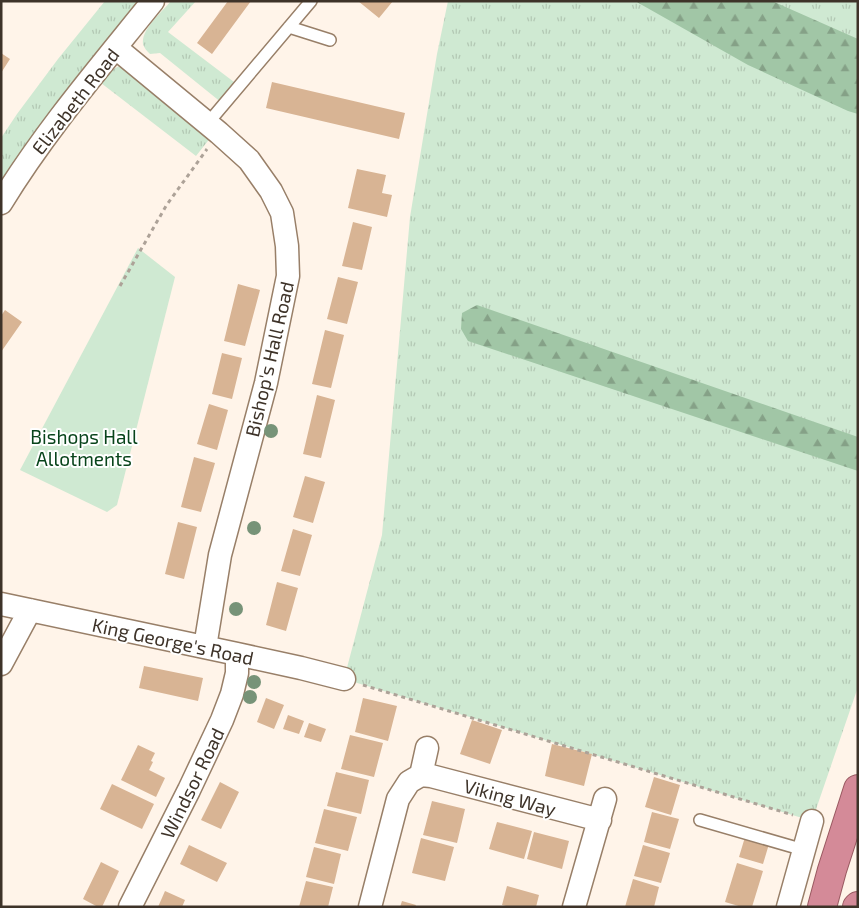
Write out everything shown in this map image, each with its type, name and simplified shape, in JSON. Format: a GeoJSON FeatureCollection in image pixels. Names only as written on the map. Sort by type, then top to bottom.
{"type":"FeatureCollection","features":[{"type":"Feature","properties":{"kind":"highway"},"geometry":{"type":"LineString","coordinates":[[822,907],[858,789]]}},
{"type":"Feature","properties":{"kind":"street","name":"Elizabeth Road"},"geometry":{"type":"LineString","coordinates":[[1,203],[18,175],[52,128],[153,1]]}},
{"type":"Feature","properties":{"kind":"street","name":"Bishop's Hall Road"},"geometry":{"type":"LineString","coordinates":[[116,48],[214,128],[249,160],[271,191],[282,213],[287,246],[288,276],[266,383],[220,555],[205,647]]}},
{"type":"Feature","properties":{"kind":"street","name":"King George's Road"},"geometry":{"type":"LineString","coordinates":[[1,604],[205,647],[344,679]]}},
{"type":"Feature","properties":{"kind":"street"},"geometry":{"type":"LineString","coordinates":[[1,664],[30,610]]}},
{"type":"Feature","properties":{"kind":"street","name":"Windsor Road"},"geometry":{"type":"LineString","coordinates":[[130,907],[222,720],[232,694],[237,673],[237,654]]}},
{"type":"Feature","properties":{"kind":"street"},"geometry":{"type":"LineString","coordinates":[[370,907],[398,799],[409,782],[421,775],[427,748]]}},
{"type":"Feature","properties":{"kind":"street","name":"Viking Way"},"geometry":{"type":"LineString","coordinates":[[421,775],[600,820]]}},
{"type":"Feature","properties":{"kind":"street"},"geometry":{"type":"LineString","coordinates":[[574,907],[605,799]]}},
{"type":"Feature","properties":{"kind":"street"},"geometry":{"type":"LineString","coordinates":[[788,907],[812,821]]}},
{"type":"Feature","properties":{"kind":"lane"},"geometry":{"type":"LineString","coordinates":[[214,128],[289,26],[311,1]]}},
{"type":"Feature","properties":{"kind":"lane"},"geometry":{"type":"LineString","coordinates":[[289,26],[330,40]]}},
{"type":"Feature","properties":{"kind":"lane"},"geometry":{"type":"LineString","coordinates":[[700,820],[804,850]]}},
{"type":"Feature","properties":{"kind":"path"},"geometry":{"type":"LineString","coordinates":[[120,286],[214,128]]}},
{"type":"Feature","properties":{"kind":"path"},"geometry":{"type":"LineString","coordinates":[[344,679],[812,821]]}},
{"type":"Feature","properties":{"kind":"green space"},"geometry":{"type":"Polygon","coordinates":[[[105,1],[142,1],[84,67],[33,137],[1,186],[1,138],[58,59],[105,1]]]}},
{"type":"Feature","properties":{"kind":"green space"},"geometry":{"type":"Polygon","coordinates":[[[171,1],[196,1],[168,32],[238,85],[222,103],[160,53],[150,54],[144,47],[143,38],[145,33],[171,1]]]}},
{"type":"Feature","properties":{"kind":"green space"},"geometry":{"type":"Polygon","coordinates":[[[448,1],[858,1],[858,687],[812,821],[344,679],[382,535],[410,217],[437,54],[448,1]]]}},
{"type":"Feature","properties":{"kind":"green space"},"geometry":{"type":"Polygon","coordinates":[[[635,1],[772,1],[858,39],[858,114],[748,65],[635,1]]]}},
{"type":"Feature","properties":{"kind":"green space"},"geometry":{"type":"Polygon","coordinates":[[[126,64],[215,132],[196,156],[101,83],[114,69],[126,64]]]}},
{"type":"Feature","properties":{"kind":"green space","name":"Bishops Hall Allotments"},"geometry":{"type":"Polygon","coordinates":[[[138,248],[175,277],[117,505],[107,512],[20,470],[138,248]]]}},
{"type":"Feature","properties":{"kind":"green space"},"geometry":{"type":"Polygon","coordinates":[[[477,305],[858,437],[858,471],[468,341],[461,329],[462,313],[477,305]]]}},
{"type":"Feature","properties":{"kind":"building"},"geometry":{"type":"Polygon","coordinates":[[[228,1],[251,1],[212,54],[197,43],[228,1]]]}},
{"type":"Feature","properties":{"kind":"building"},"geometry":{"type":"Polygon","coordinates":[[[358,1],[393,1],[379,18],[358,1]]]}},
{"type":"Feature","properties":{"kind":"building"},"geometry":{"type":"Polygon","coordinates":[[[1,53],[10,59],[1,73],[1,53]]]}},
{"type":"Feature","properties":{"kind":"building"},"geometry":{"type":"Polygon","coordinates":[[[272,82],[405,113],[399,139],[266,108],[272,82]]]}},
{"type":"Feature","properties":{"kind":"building"},"geometry":{"type":"Polygon","coordinates":[[[357,169],[386,175],[382,193],[392,195],[387,217],[348,208],[357,169]]]}},
{"type":"Feature","properties":{"kind":"building"},"geometry":{"type":"Polygon","coordinates":[[[353,222],[372,227],[362,270],[342,266],[353,222]]]}},
{"type":"Feature","properties":{"kind":"building"},"geometry":{"type":"Polygon","coordinates":[[[338,277],[358,282],[347,324],[327,319],[338,277]]]}},
{"type":"Feature","properties":{"kind":"building"},"geometry":{"type":"Polygon","coordinates":[[[238,284],[260,290],[245,346],[224,341],[238,284]]]}},
{"type":"Feature","properties":{"kind":"building"},"geometry":{"type":"Polygon","coordinates":[[[5,310],[22,322],[1,352],[1,316],[5,310]]]}},
{"type":"Feature","properties":{"kind":"building"},"geometry":{"type":"Polygon","coordinates":[[[325,330],[344,335],[331,388],[312,384],[325,330]]]}},
{"type":"Feature","properties":{"kind":"building"},"geometry":{"type":"Polygon","coordinates":[[[222,353],[242,358],[232,399],[212,394],[222,353]]]}},
{"type":"Feature","properties":{"kind":"building"},"geometry":{"type":"Polygon","coordinates":[[[317,395],[335,400],[321,458],[303,454],[317,395]]]}},
{"type":"Feature","properties":{"kind":"building"},"geometry":{"type":"Polygon","coordinates":[[[209,404],[228,410],[217,450],[197,444],[209,404]]]}},
{"type":"Feature","properties":{"kind":"building"},"geometry":{"type":"Polygon","coordinates":[[[194,457],[215,463],[201,512],[181,507],[194,457]]]}},
{"type":"Feature","properties":{"kind":"building"},"geometry":{"type":"Polygon","coordinates":[[[305,476],[325,482],[313,523],[293,517],[305,476]]]}},
{"type":"Feature","properties":{"kind":"building"},"geometry":{"type":"Polygon","coordinates":[[[178,522],[197,527],[184,579],[165,574],[178,522]]]}},
{"type":"Feature","properties":{"kind":"building"},"geometry":{"type":"Polygon","coordinates":[[[293,529],[312,535],[300,576],[281,571],[293,529]]]}},
{"type":"Feature","properties":{"kind":"building"},"geometry":{"type":"Polygon","coordinates":[[[277,582],[298,588],[286,631],[266,625],[277,582]]]}},
{"type":"Feature","properties":{"kind":"building"},"geometry":{"type":"Polygon","coordinates":[[[144,666],[203,678],[198,701],[139,688],[144,666]]]}},
{"type":"Feature","properties":{"kind":"building"},"geometry":{"type":"Polygon","coordinates":[[[266,698],[284,705],[274,729],[257,722],[266,698]]]}},
{"type":"Feature","properties":{"kind":"building"},"geometry":{"type":"Polygon","coordinates":[[[363,698],[397,706],[388,741],[355,732],[363,698]]]}},
{"type":"Feature","properties":{"kind":"building"},"geometry":{"type":"Polygon","coordinates":[[[288,715],[304,721],[299,734],[283,729],[288,715]]]}},
{"type":"Feature","properties":{"kind":"building"},"geometry":{"type":"Polygon","coordinates":[[[472,720],[502,730],[490,764],[460,754],[472,720]]]}},
{"type":"Feature","properties":{"kind":"building"},"geometry":{"type":"Polygon","coordinates":[[[309,723],[326,729],[321,742],[304,737],[309,723]]]}},
{"type":"Feature","properties":{"kind":"building"},"geometry":{"type":"Polygon","coordinates":[[[350,735],[383,743],[374,777],[341,769],[350,735]]]}},
{"type":"Feature","properties":{"kind":"building"},"geometry":{"type":"Polygon","coordinates":[[[552,744],[592,754],[584,786],[545,776],[552,744]]]}},
{"type":"Feature","properties":{"kind":"building"},"geometry":{"type":"Polygon","coordinates":[[[138,745],[155,753],[149,770],[165,778],[156,797],[121,780],[138,745]]]}},
{"type":"Feature","properties":{"kind":"building"},"geometry":{"type":"Polygon","coordinates":[[[336,772],[369,780],[361,814],[327,806],[336,772]]]}},
{"type":"Feature","properties":{"kind":"building"},"geometry":{"type":"Polygon","coordinates":[[[654,777],[680,785],[671,815],[645,807],[654,777]]]}},
{"type":"Feature","properties":{"kind":"building"},"geometry":{"type":"Polygon","coordinates":[[[220,782],[239,792],[221,829],[201,820],[220,782]]]}},
{"type":"Feature","properties":{"kind":"building"},"geometry":{"type":"Polygon","coordinates":[[[112,784],[154,804],[142,829],[100,809],[112,784]]]}},
{"type":"Feature","properties":{"kind":"building"},"geometry":{"type":"Polygon","coordinates":[[[432,801],[465,809],[457,843],[423,835],[432,801]]]}},
{"type":"Feature","properties":{"kind":"building"},"geometry":{"type":"Polygon","coordinates":[[[324,809],[357,817],[348,851],[315,843],[324,809]]]}},
{"type":"Feature","properties":{"kind":"building"},"geometry":{"type":"Polygon","coordinates":[[[652,812],[679,819],[670,849],[644,842],[652,812]]]}},
{"type":"Feature","properties":{"kind":"building"},"geometry":{"type":"Polygon","coordinates":[[[497,822],[532,831],[524,859],[489,849],[497,822]]]}},
{"type":"Feature","properties":{"kind":"building"},"geometry":{"type":"Polygon","coordinates":[[[534,832],[569,841],[562,869],[527,859],[534,832]]]}},
{"type":"Feature","properties":{"kind":"building"},"geometry":{"type":"Polygon","coordinates":[[[745,837],[769,844],[763,864],[739,857],[745,837]]]}},
{"type":"Feature","properties":{"kind":"building"},"geometry":{"type":"Polygon","coordinates":[[[421,838],[454,847],[445,881],[412,873],[421,838]]]}},
{"type":"Feature","properties":{"kind":"building"},"geometry":{"type":"Polygon","coordinates":[[[189,845],[227,863],[217,882],[180,864],[189,845]]]}},
{"type":"Feature","properties":{"kind":"building"},"geometry":{"type":"Polygon","coordinates":[[[643,845],[670,853],[661,883],[634,876],[643,845]]]}},
{"type":"Feature","properties":{"kind":"building"},"geometry":{"type":"Polygon","coordinates":[[[314,847],[341,854],[334,884],[306,877],[314,847]]]}},
{"type":"Feature","properties":{"kind":"building"},"geometry":{"type":"Polygon","coordinates":[[[101,862],[119,871],[102,907],[98,907],[83,899],[101,862]]]}},
{"type":"Feature","properties":{"kind":"building"},"geometry":{"type":"Polygon","coordinates":[[[737,863],[763,871],[752,907],[742,907],[725,902],[737,863]]]}},
{"type":"Feature","properties":{"kind":"building"},"geometry":{"type":"Polygon","coordinates":[[[633,879],[659,887],[654,907],[625,907],[633,879]]]}},
{"type":"Feature","properties":{"kind":"building"},"geometry":{"type":"Polygon","coordinates":[[[306,881],[333,887],[328,907],[299,907],[306,881]]]}},
{"type":"Feature","properties":{"kind":"building"},"geometry":{"type":"Polygon","coordinates":[[[507,886],[539,895],[536,907],[510,907],[502,905],[507,886]]]}},
{"type":"Feature","properties":{"kind":"building"},"geometry":{"type":"Polygon","coordinates":[[[165,891],[185,900],[182,907],[158,907],[165,891]]]}},
{"type":"Feature","properties":{"kind":"building"},"geometry":{"type":"Polygon","coordinates":[[[402,901],[416,905],[415,907],[400,907],[402,901]]]}}]}
